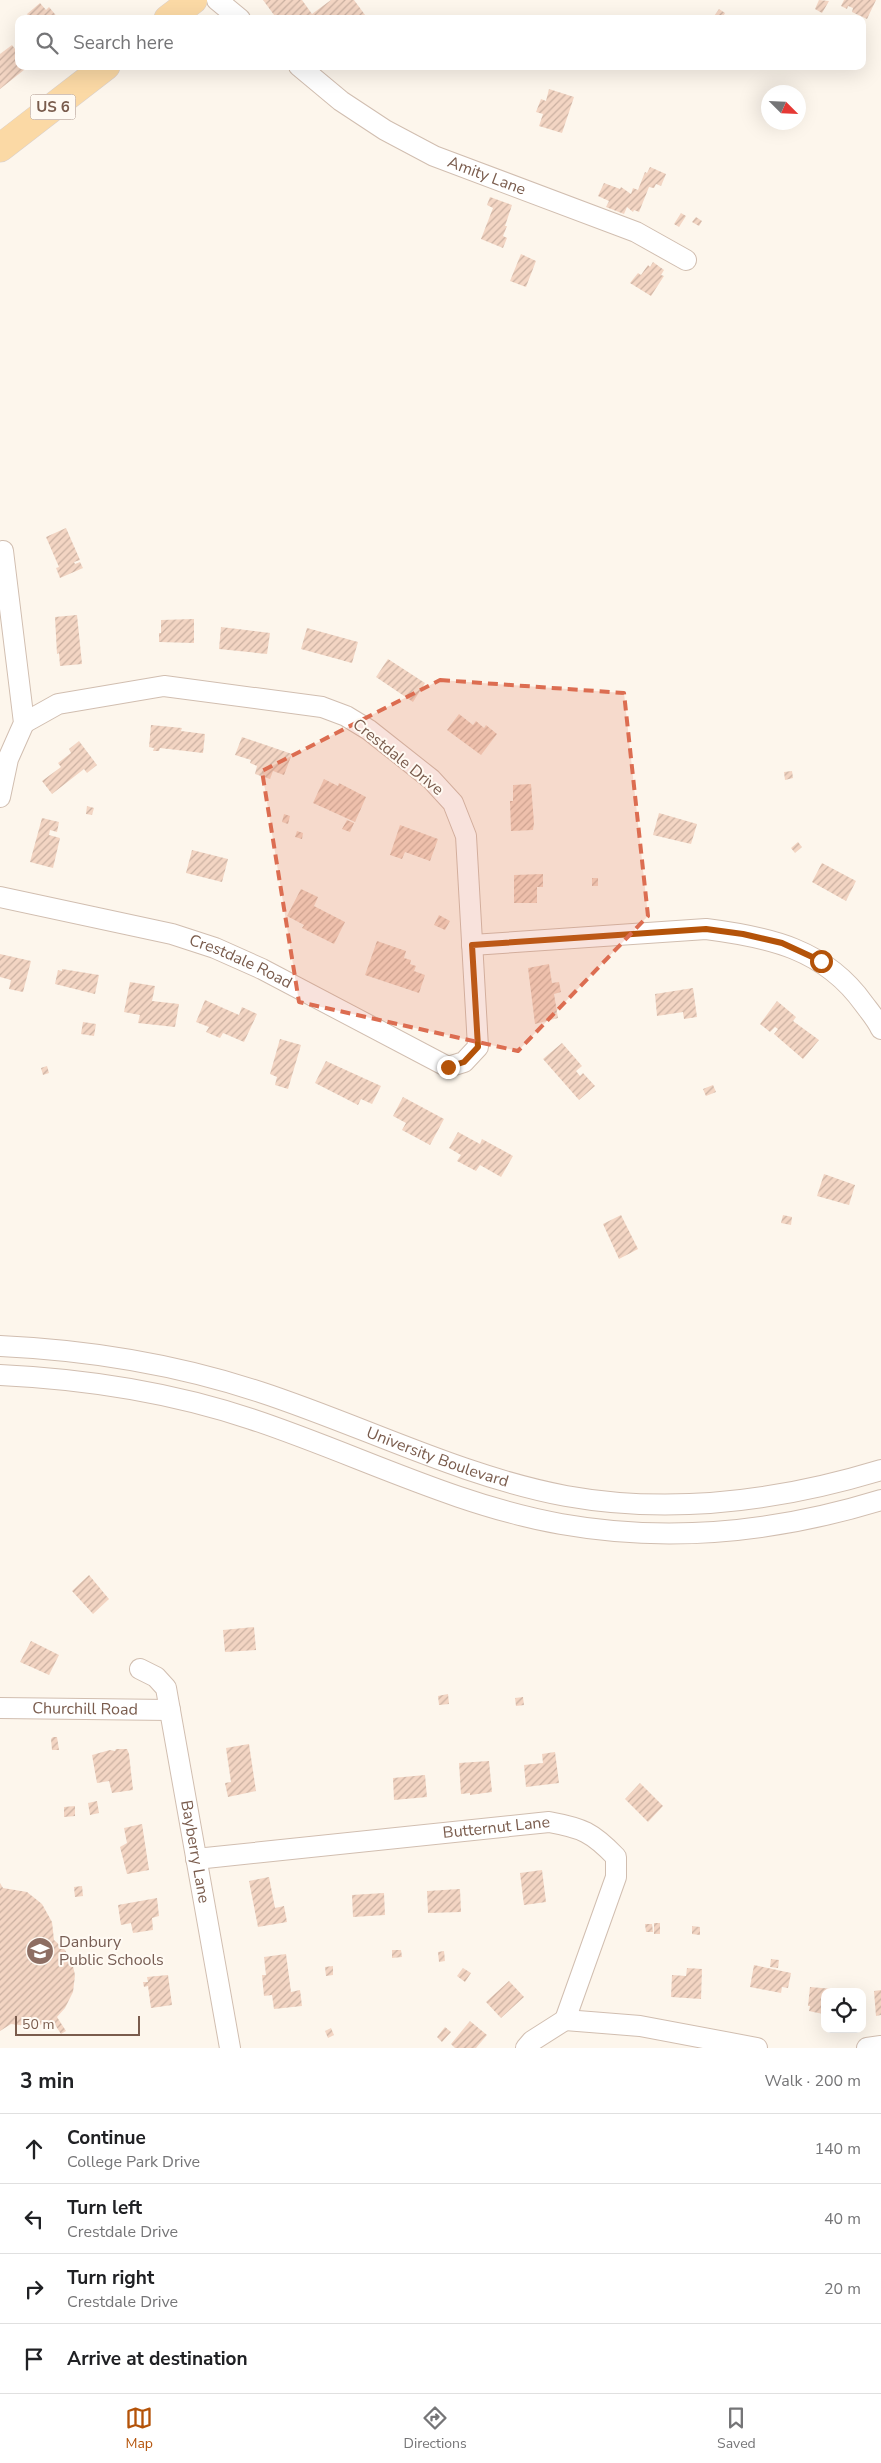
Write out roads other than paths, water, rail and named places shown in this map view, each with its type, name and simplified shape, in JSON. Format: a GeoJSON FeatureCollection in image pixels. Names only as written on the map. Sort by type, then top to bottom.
{"type":"FeatureCollection","features":[{"type":"Feature","properties":{"kind":"main road"},"geometry":{"type":"LineString","coordinates":[[173,15],[193,0]]}},
{"type":"Feature","properties":{"kind":"main road","name":"US 6"},"geometry":{"type":"LineString","coordinates":[[0,148],[101,70]]}},
{"type":"Feature","properties":{"kind":"street"},"geometry":{"type":"LineString","coordinates":[[217,0],[235,15]]}},
{"type":"Feature","properties":{"kind":"street","name":"Amity Lane"},"geometry":{"type":"LineString","coordinates":[[304,70],[342,101],[385,130],[434,156],[636,232],[686,260]]}},
{"type":"Feature","properties":{"kind":"street"},"geometry":{"type":"LineString","coordinates":[[0,797],[8,760],[24,723],[3,551]]}},
{"type":"Feature","properties":{"kind":"street","name":"Crestdale Drive"},"geometry":{"type":"LineString","coordinates":[[24,723],[58,704],[164,686],[322,707],[346,716],[368,730],[431,779],[453,803],[466,836],[478,1047],[464,1062]]}},
{"type":"Feature","properties":{"kind":"street","name":"Crestdale Road"},"geometry":{"type":"LineString","coordinates":[[0,897],[172,934],[215,948],[262,969],[448,1067],[464,1062]]}},
{"type":"Feature","properties":{"kind":"street"},"geometry":{"type":"LineString","coordinates":[[472,945],[706,929],[743,934],[782,943],[821,961],[853,989],[881,1029]]}},
{"type":"Feature","properties":{"kind":"street","name":"University Boulevard"},"geometry":{"type":"LineString","coordinates":[[0,1346],[77,1351],[122,1358],[214,1378],[259,1391],[488,1476],[566,1496],[682,1505],[735,1501],[812,1488],[881,1470]]}},
{"type":"Feature","properties":{"kind":"street","name":"University Boulevard"},"geometry":{"type":"LineString","coordinates":[[0,1375],[74,1380],[117,1386],[206,1406],[266,1424],[479,1503],[569,1525],[647,1534],[692,1534],[781,1524],[881,1500]]}},
{"type":"Feature","properties":{"kind":"street","name":"Bayberry Lane"},"geometry":{"type":"LineString","coordinates":[[140,1668],[156,1677],[166,1688],[230,2048]]}},
{"type":"Feature","properties":{"kind":"street","name":"Churchill Road"},"geometry":{"type":"LineString","coordinates":[[0,1708],[170,1710]]}},
{"type":"Feature","properties":{"kind":"street","name":"Butternut Lane"},"geometry":{"type":"LineString","coordinates":[[196,1859],[549,1822],[578,1827],[603,1843],[616,1857],[616,1877],[565,2020]]}},
{"type":"Feature","properties":{"kind":"street"},"geometry":{"type":"LineString","coordinates":[[526,2048],[532,2041],[565,2020],[640,2026],[757,2048]]}},
{"type":"Feature","properties":{"kind":"street"},"geometry":{"type":"LineString","coordinates":[[866,2048],[881,2046]]}},
{"type":"Feature","properties":{"kind":"place","name":"Danbury Public Schools"},"geometry":{"type":"Point","coordinates":[40,1951]}}]}
